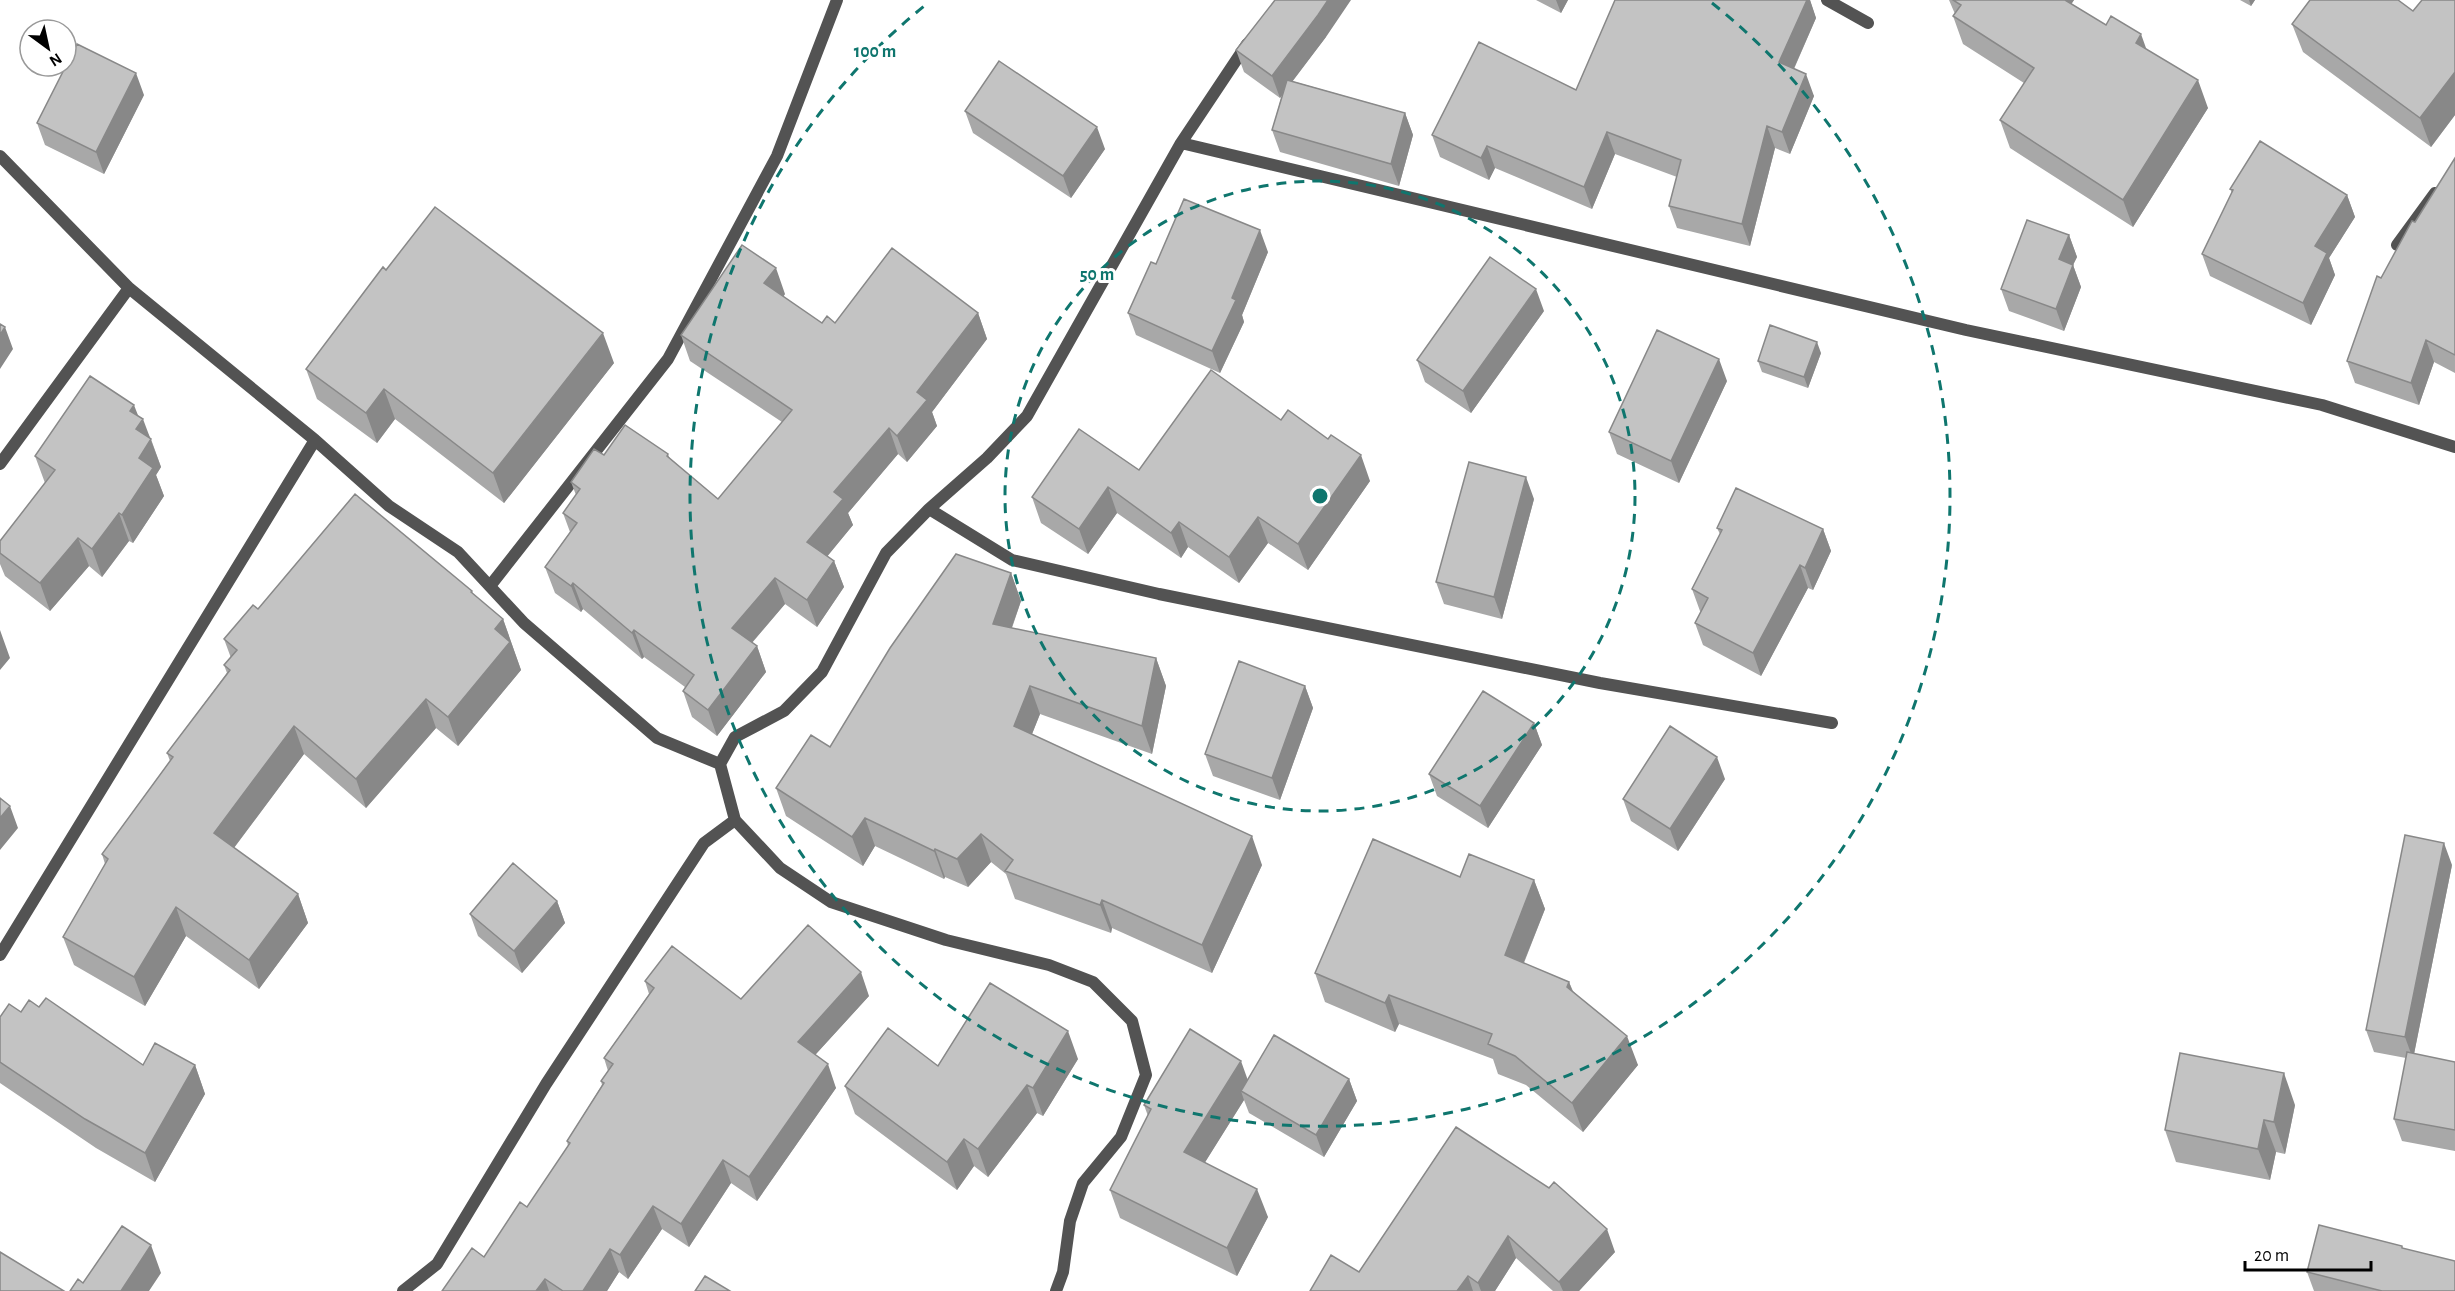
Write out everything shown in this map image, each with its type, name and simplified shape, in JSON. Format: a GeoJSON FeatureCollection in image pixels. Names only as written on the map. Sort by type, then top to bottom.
{"type":"FeatureCollection","features":[{"type":"Feature","properties":{"kind":"street"},"geometry":{"type":"LineString","coordinates":[[490,586],[668,359],[777,156],[837,0]]}},
{"type":"Feature","properties":{"kind":"street"},"geometry":{"type":"LineString","coordinates":[[1827,0],[1868,23]]}},
{"type":"Feature","properties":{"kind":"street"},"geometry":{"type":"LineString","coordinates":[[1056,1291],[1063,1272],[1070,1221],[1083,1183],[1121,1137],[1146,1075],[1132,1021],[1093,982],[1049,965],[946,940],[831,902],[780,868],[735,820],[720,764],[735,736],[784,711],[822,672],[885,553],[987,458],[1027,416],[1181,143],[1257,29]]}},
{"type":"Feature","properties":{"kind":"street"},"geometry":{"type":"LineString","coordinates":[[1181,143],[1966,330],[2322,405],[2455,447]]}},
{"type":"Feature","properties":{"kind":"street"},"geometry":{"type":"LineString","coordinates":[[0,156],[129,288],[315,440],[389,506],[458,552],[524,623],[657,738],[720,764]]}},
{"type":"Feature","properties":{"kind":"street"},"geometry":{"type":"LineString","coordinates":[[2397,245],[2445,179]]}},
{"type":"Feature","properties":{"kind":"street"},"geometry":{"type":"LineString","coordinates":[[0,464],[129,288]]}},
{"type":"Feature","properties":{"kind":"street"},"geometry":{"type":"LineString","coordinates":[[0,955],[315,440]]}},
{"type":"Feature","properties":{"kind":"street"},"geometry":{"type":"LineString","coordinates":[[930,510],[1012,560],[1160,594],[1589,681],[1832,723]]}},
{"type":"Feature","properties":{"kind":"street"},"geometry":{"type":"LineString","coordinates":[[403,1291],[436,1264],[546,1084],[704,843],[735,820]]}},
{"type":"Feature","properties":{"kind":"building"},"geometry":{"type":"Polygon","coordinates":[[[1275,0],[1328,0],[1272,76],[1236,50],[1275,0]]]}},
{"type":"Feature","properties":{"kind":"building"},"geometry":{"type":"Polygon","coordinates":[[[1615,0],[1807,0],[1779,62],[1806,74],[1782,132],[1767,126],[1742,224],[1669,206],[1681,160],[1607,132],[1584,187],[1487,146],[1481,158],[1432,135],[1479,42],[1576,90],[1615,0]]]}},
{"type":"Feature","properties":{"kind":"building"},"geometry":{"type":"Polygon","coordinates":[[[1953,0],[2065,0],[2106,25],[2111,16],[2141,34],[2136,43],[2198,80],[2123,200],[2000,120],[2034,68],[1953,16],[1961,5],[1953,0]]]}},
{"type":"Feature","properties":{"kind":"building"},"geometry":{"type":"Polygon","coordinates":[[[2310,0],[2398,0],[2413,11],[2422,0],[2455,0],[2455,72],[2420,118],[2292,24],[2310,0]]]}},
{"type":"Feature","properties":{"kind":"building"},"geometry":{"type":"Polygon","coordinates":[[[78,44],[136,73],[96,152],[37,123],[60,78],[78,78],[78,44]]]}},
{"type":"Feature","properties":{"kind":"building"},"geometry":{"type":"Polygon","coordinates":[[[999,61],[1097,127],[1063,176],[965,111],[999,61]]]}},
{"type":"Feature","properties":{"kind":"building"},"geometry":{"type":"Polygon","coordinates":[[[1287,80],[1405,113],[1391,164],[1272,130],[1287,80]]]}},
{"type":"Feature","properties":{"kind":"building"},"geometry":{"type":"Polygon","coordinates":[[[2260,141],[2347,195],[2315,246],[2327,253],[2303,303],[2202,254],[2233,190],[2230,189],[2260,141]]]}},
{"type":"Feature","properties":{"kind":"building"},"geometry":{"type":"Polygon","coordinates":[[[2455,158],[2455,355],[2426,340],[2411,383],[2347,361],[2377,276],[2381,278],[2412,221],[2415,222],[2455,158]]]}},
{"type":"Feature","properties":{"kind":"building"},"geometry":{"type":"Polygon","coordinates":[[[1184,199],[1260,230],[1232,298],[1236,300],[1212,351],[1128,313],[1151,262],[1156,264],[1184,199]]]}},
{"type":"Feature","properties":{"kind":"building"},"geometry":{"type":"Polygon","coordinates":[[[435,207],[603,333],[493,473],[384,389],[366,413],[306,369],[383,267],[386,270],[435,207]]]}},
{"type":"Feature","properties":{"kind":"building"},"geometry":{"type":"Polygon","coordinates":[[[2027,220],[2069,235],[2059,259],[2073,265],[2056,309],[2001,289],[2027,220]]]}},
{"type":"Feature","properties":{"kind":"building"},"geometry":{"type":"Polygon","coordinates":[[[742,245],[776,268],[764,283],[822,323],[827,316],[835,323],[892,248],[978,313],[917,392],[927,400],[897,436],[889,428],[834,492],[843,499],[807,542],[834,561],[807,600],[775,578],[732,628],[757,646],[708,710],[683,691],[694,675],[634,630],[632,633],[573,583],[571,586],[545,567],[577,523],[563,513],[580,489],[571,482],[594,449],[604,455],[625,425],[668,454],[667,456],[718,499],[792,410],[681,335],[742,245]]]}},
{"type":"Feature","properties":{"kind":"building"},"geometry":{"type":"Polygon","coordinates":[[[1490,257],[1536,289],[1463,391],[1417,360],[1490,257]]]}},
{"type":"Feature","properties":{"kind":"building"},"geometry":{"type":"Polygon","coordinates":[[[0,324],[5,327],[0,335],[0,324]]]}},
{"type":"Feature","properties":{"kind":"building"},"geometry":{"type":"Polygon","coordinates":[[[1770,325],[1817,342],[1804,377],[1758,361],[1770,325]]]}},
{"type":"Feature","properties":{"kind":"building"},"geometry":{"type":"Polygon","coordinates":[[[1657,330],[1719,359],[1671,461],[1609,432],[1657,330]]]}},
{"type":"Feature","properties":{"kind":"building"},"geometry":{"type":"Polygon","coordinates":[[[1211,370],[1281,420],[1288,410],[1328,439],[1331,435],[1361,455],[1298,544],[1258,517],[1229,557],[1179,522],[1171,533],[1108,487],[1079,529],[1032,497],[1079,429],[1139,470],[1211,370]]]}},
{"type":"Feature","properties":{"kind":"building"},"geometry":{"type":"Polygon","coordinates":[[[90,376],[134,405],[130,411],[143,419],[136,429],[151,439],[139,458],[153,468],[122,515],[119,513],[92,549],[78,538],[40,583],[0,553],[0,541],[55,470],[35,456],[90,376]]]}},
{"type":"Feature","properties":{"kind":"building"},"geometry":{"type":"Polygon","coordinates":[[[1469,462],[1526,477],[1494,597],[1436,582],[1469,462]]]}},
{"type":"Feature","properties":{"kind":"building"},"geometry":{"type":"Polygon","coordinates":[[[1736,488],[1823,529],[1805,568],[1800,565],[1753,653],[1695,623],[1708,598],[1692,589],[1722,530],[1717,528],[1736,488]]]}},
{"type":"Feature","properties":{"kind":"building"},"geometry":{"type":"Polygon","coordinates":[[[355,494],[503,619],[495,629],[510,642],[448,717],[426,699],[356,779],[294,726],[214,833],[298,894],[249,960],[176,907],[134,977],[63,937],[108,859],[102,854],[173,757],[167,753],[230,670],[224,665],[237,650],[224,639],[253,605],[258,609],[355,494]]]}},
{"type":"Feature","properties":{"kind":"building"},"geometry":{"type":"Polygon","coordinates":[[[956,554],[1011,573],[993,624],[1156,658],[1142,726],[1030,686],[1014,726],[1252,836],[1202,945],[1102,900],[1100,905],[1005,871],[1013,860],[981,834],[957,859],[935,849],[934,851],[865,818],[852,837],[776,788],[811,735],[830,747],[890,648],[956,554]]]}},
{"type":"Feature","properties":{"kind":"building"},"geometry":{"type":"Polygon","coordinates":[[[1239,661],[1305,686],[1272,778],[1205,754],[1239,661]]]}},
{"type":"Feature","properties":{"kind":"building"},"geometry":{"type":"Polygon","coordinates":[[[1483,691],[1534,723],[1480,806],[1429,774],[1483,691]]]}},
{"type":"Feature","properties":{"kind":"building"},"geometry":{"type":"Polygon","coordinates":[[[1670,726],[1717,757],[1670,829],[1623,799],[1670,726]]]}},
{"type":"Feature","properties":{"kind":"building"},"geometry":{"type":"Polygon","coordinates":[[[0,798],[10,806],[0,818],[0,798]]]}},
{"type":"Feature","properties":{"kind":"building"},"geometry":{"type":"Polygon","coordinates":[[[2405,835],[2444,843],[2405,1037],[2366,1030],[2405,835]]]}},
{"type":"Feature","properties":{"kind":"building"},"geometry":{"type":"Polygon","coordinates":[[[1373,839],[1460,877],[1469,854],[1534,880],[1505,955],[1569,982],[1567,987],[1627,1036],[1572,1103],[1515,1056],[1488,1044],[1492,1034],[1389,995],[1385,1003],[1315,973],[1373,839]]]}},
{"type":"Feature","properties":{"kind":"building"},"geometry":{"type":"Polygon","coordinates":[[[513,863],[557,901],[514,951],[470,914],[513,863]]]}},
{"type":"Feature","properties":{"kind":"building"},"geometry":{"type":"Polygon","coordinates":[[[808,925],[861,972],[798,1042],[828,1064],[749,1177],[723,1160],[681,1224],[653,1206],[620,1255],[610,1249],[583,1291],[563,1291],[545,1279],[536,1291],[442,1291],[472,1248],[484,1257],[520,1202],[527,1207],[570,1143],[567,1141],[604,1083],[601,1081],[613,1064],[604,1058],[654,988],[645,981],[672,946],[741,999],[808,925]]]}},
{"type":"Feature","properties":{"kind":"building"},"geometry":{"type":"Polygon","coordinates":[[[990,983],[1068,1031],[1033,1088],[1027,1085],[978,1149],[964,1139],[947,1162],[845,1086],[888,1028],[938,1066],[990,983]]]}},
{"type":"Feature","properties":{"kind":"building"},"geometry":{"type":"Polygon","coordinates":[[[46,998],[143,1065],[155,1043],[195,1065],[145,1153],[85,1119],[0,1062],[0,1017],[9,1004],[21,1012],[29,1000],[39,1007],[46,998]]]}},
{"type":"Feature","properties":{"kind":"building"},"geometry":{"type":"Polygon","coordinates":[[[1190,1029],[1241,1061],[1184,1152],[1257,1189],[1227,1248],[1110,1190],[1151,1109],[1144,1105],[1190,1029]]]}},
{"type":"Feature","properties":{"kind":"building"},"geometry":{"type":"Polygon","coordinates":[[[1274,1035],[1349,1079],[1316,1135],[1241,1091],[1274,1035]]]}},
{"type":"Feature","properties":{"kind":"building"},"geometry":{"type":"Polygon","coordinates":[[[2407,1052],[2455,1062],[2455,1130],[2394,1119],[2407,1052]]]}},
{"type":"Feature","properties":{"kind":"building"},"geometry":{"type":"Polygon","coordinates":[[[2180,1053],[2284,1073],[2274,1122],[2264,1120],[2258,1149],[2165,1130],[2180,1053]]]}},
{"type":"Feature","properties":{"kind":"building"},"geometry":{"type":"Polygon","coordinates":[[[1456,1127],[1549,1188],[1554,1182],[1607,1229],[1559,1282],[1508,1236],[1478,1283],[1468,1276],[1457,1291],[1310,1291],[1331,1255],[1359,1272],[1456,1127]]]}},
{"type":"Feature","properties":{"kind":"building"},"geometry":{"type":"Polygon","coordinates":[[[2319,1225],[2455,1261],[2455,1291],[2382,1291],[2307,1272],[2319,1225]]]}},
{"type":"Feature","properties":{"kind":"building"},"geometry":{"type":"Polygon","coordinates":[[[122,1226],[151,1245],[121,1291],[70,1291],[78,1279],[83,1283],[122,1226]]]}},
{"type":"Feature","properties":{"kind":"building"},"geometry":{"type":"Polygon","coordinates":[[[0,1252],[64,1291],[0,1291],[0,1252]]]}},
{"type":"Feature","properties":{"kind":"building"},"geometry":{"type":"Polygon","coordinates":[[[705,1276],[730,1291],[695,1291],[705,1276]]]}}]}
